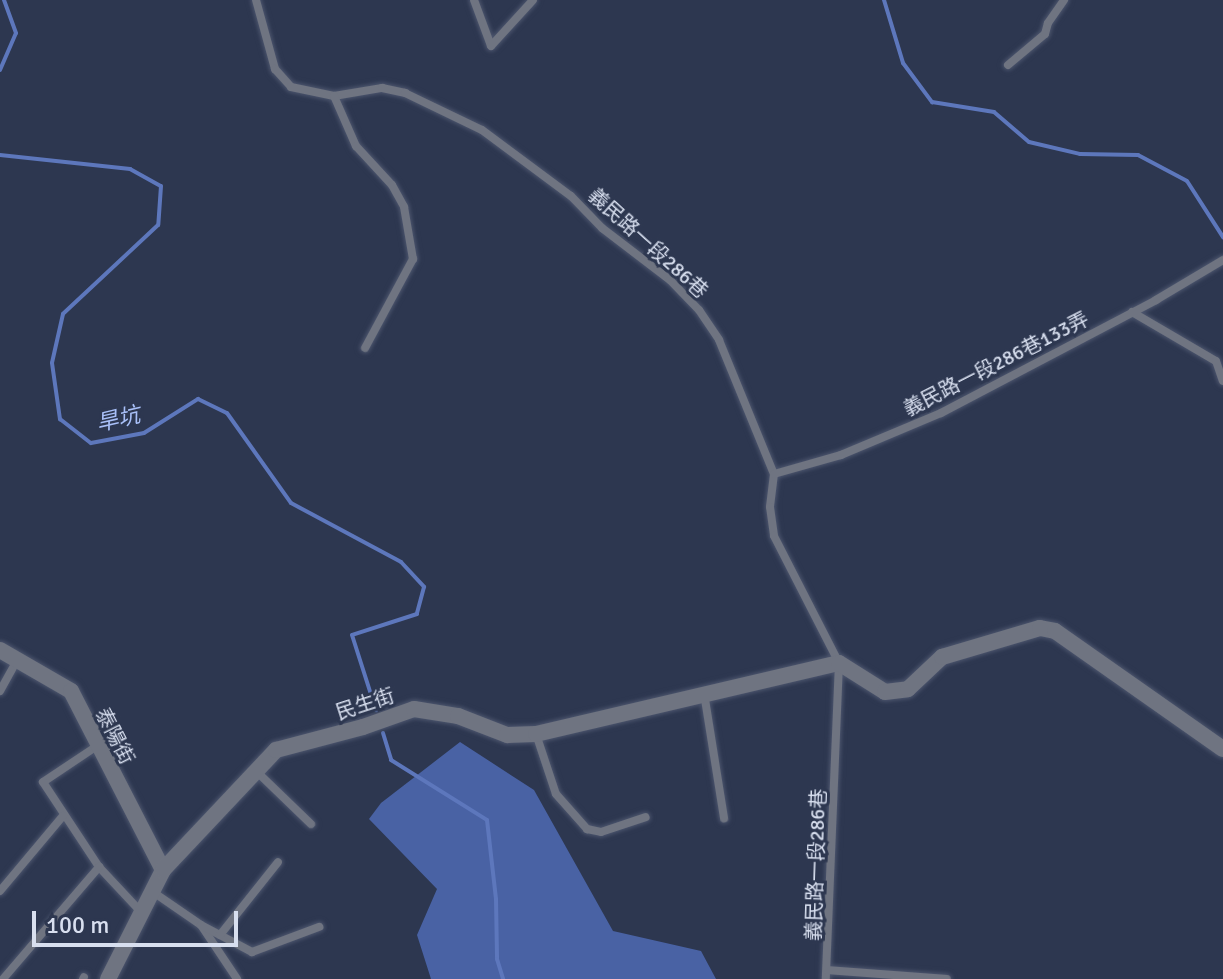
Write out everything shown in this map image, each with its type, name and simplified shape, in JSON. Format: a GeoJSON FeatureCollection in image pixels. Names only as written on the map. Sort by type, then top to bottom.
{"type":"FeatureCollection","features":[{"type":"Feature","properties":{"kind":"street"},"geometry":{"type":"LineString","coordinates":[[839,663],[885,692],[908,689],[942,657],[1040,628],[1055,631],[1223,749]]}},
{"type":"Feature","properties":{"kind":"street","name":"泰陽街"},"geometry":{"type":"LineString","coordinates":[[0,650],[71,691],[163,870]]}},
{"type":"Feature","properties":{"kind":"street","name":"民生街"},"geometry":{"type":"LineString","coordinates":[[108,979],[163,870],[276,750],[363,727],[414,709],[458,716],[507,735],[536,734],[605,721],[704,692],[839,663]]}},
{"type":"Feature","properties":{"kind":"lane","name":"義民路一段286巷"},"geometry":{"type":"LineString","coordinates":[[256,0],[275,69],[291,87],[334,96],[382,88],[405,93],[482,130],[571,196],[602,228],[670,280],[699,310],[719,340],[774,474],[770,507],[774,536],[839,663],[827,974]]}},
{"type":"Feature","properties":{"kind":"lane"},"geometry":{"type":"LineString","coordinates":[[474,0],[491,46],[533,0]]}},
{"type":"Feature","properties":{"kind":"lane"},"geometry":{"type":"LineString","coordinates":[[1008,65],[1045,34],[1048,23],[1064,0]]}},
{"type":"Feature","properties":{"kind":"lane"},"geometry":{"type":"LineString","coordinates":[[334,96],[356,146],[392,185],[404,207],[413,259],[365,348]]}},
{"type":"Feature","properties":{"kind":"lane","name":"義民路一段286巷133弄"},"geometry":{"type":"LineString","coordinates":[[774,474],[841,455],[941,413],[1223,260]]}},
{"type":"Feature","properties":{"kind":"lane"},"geometry":{"type":"LineString","coordinates":[[1132,312],[1216,361],[1223,381]]}},
{"type":"Feature","properties":{"kind":"lane"},"geometry":{"type":"LineString","coordinates":[[0,691],[18,659]]}},
{"type":"Feature","properties":{"kind":"lane"},"geometry":{"type":"LineString","coordinates":[[704,692],[724,818]]}},
{"type":"Feature","properties":{"kind":"lane"},"geometry":{"type":"LineString","coordinates":[[536,734],[556,794],[587,829],[601,832],[646,817]]}},
{"type":"Feature","properties":{"kind":"lane"},"geometry":{"type":"LineString","coordinates":[[97,746],[43,782],[99,867],[143,914]]}},
{"type":"Feature","properties":{"kind":"lane"},"geometry":{"type":"LineString","coordinates":[[256,771],[311,824]]}},
{"type":"Feature","properties":{"kind":"lane"},"geometry":{"type":"LineString","coordinates":[[0,891],[63,816]]}},
{"type":"Feature","properties":{"kind":"lane"},"geometry":{"type":"LineString","coordinates":[[220,935],[278,862]]}},
{"type":"Feature","properties":{"kind":"lane"},"geometry":{"type":"LineString","coordinates":[[3,979],[99,867]]}},
{"type":"Feature","properties":{"kind":"lane"},"geometry":{"type":"LineString","coordinates":[[153,892],[201,925],[252,952],[319,927]]}},
{"type":"Feature","properties":{"kind":"lane"},"geometry":{"type":"LineString","coordinates":[[201,925],[237,979]]}},
{"type":"Feature","properties":{"kind":"lane"},"geometry":{"type":"LineString","coordinates":[[827,974],[947,979]]}},
{"type":"Feature","properties":{"kind":"shaded area"},"geometry":{"type":"Polygon","coordinates":[[[460,742],[534,790],[613,931],[701,951],[716,979],[431,979],[417,935],[437,889],[369,819],[381,803],[460,742]]]}},
{"type":"Feature","properties":{"kind":"waterway","name":"旱坑"},"geometry":{"type":"LineString","coordinates":[[0,70],[16,33],[4,0]]}},
{"type":"Feature","properties":{"kind":"waterway"},"geometry":{"type":"LineString","coordinates":[[884,0],[903,63],[932,102],[994,112],[1029,142],[1080,154],[1138,155],[1187,181],[1223,237]]}},
{"type":"Feature","properties":{"kind":"waterway","name":"旱坑"},"geometry":{"type":"LineString","coordinates":[[0,155],[130,169],[161,186],[158,225],[63,314],[52,363],[60,419],[91,443],[144,433],[198,399],[227,413],[291,503],[401,562],[424,587],[417,614],[352,635],[376,710]]}},
{"type":"Feature","properties":{"kind":"waterway","name":"旱坑"},"geometry":{"type":"LineString","coordinates":[[383,733],[391,760],[487,820],[496,899],[497,959],[503,979]]}}]}
